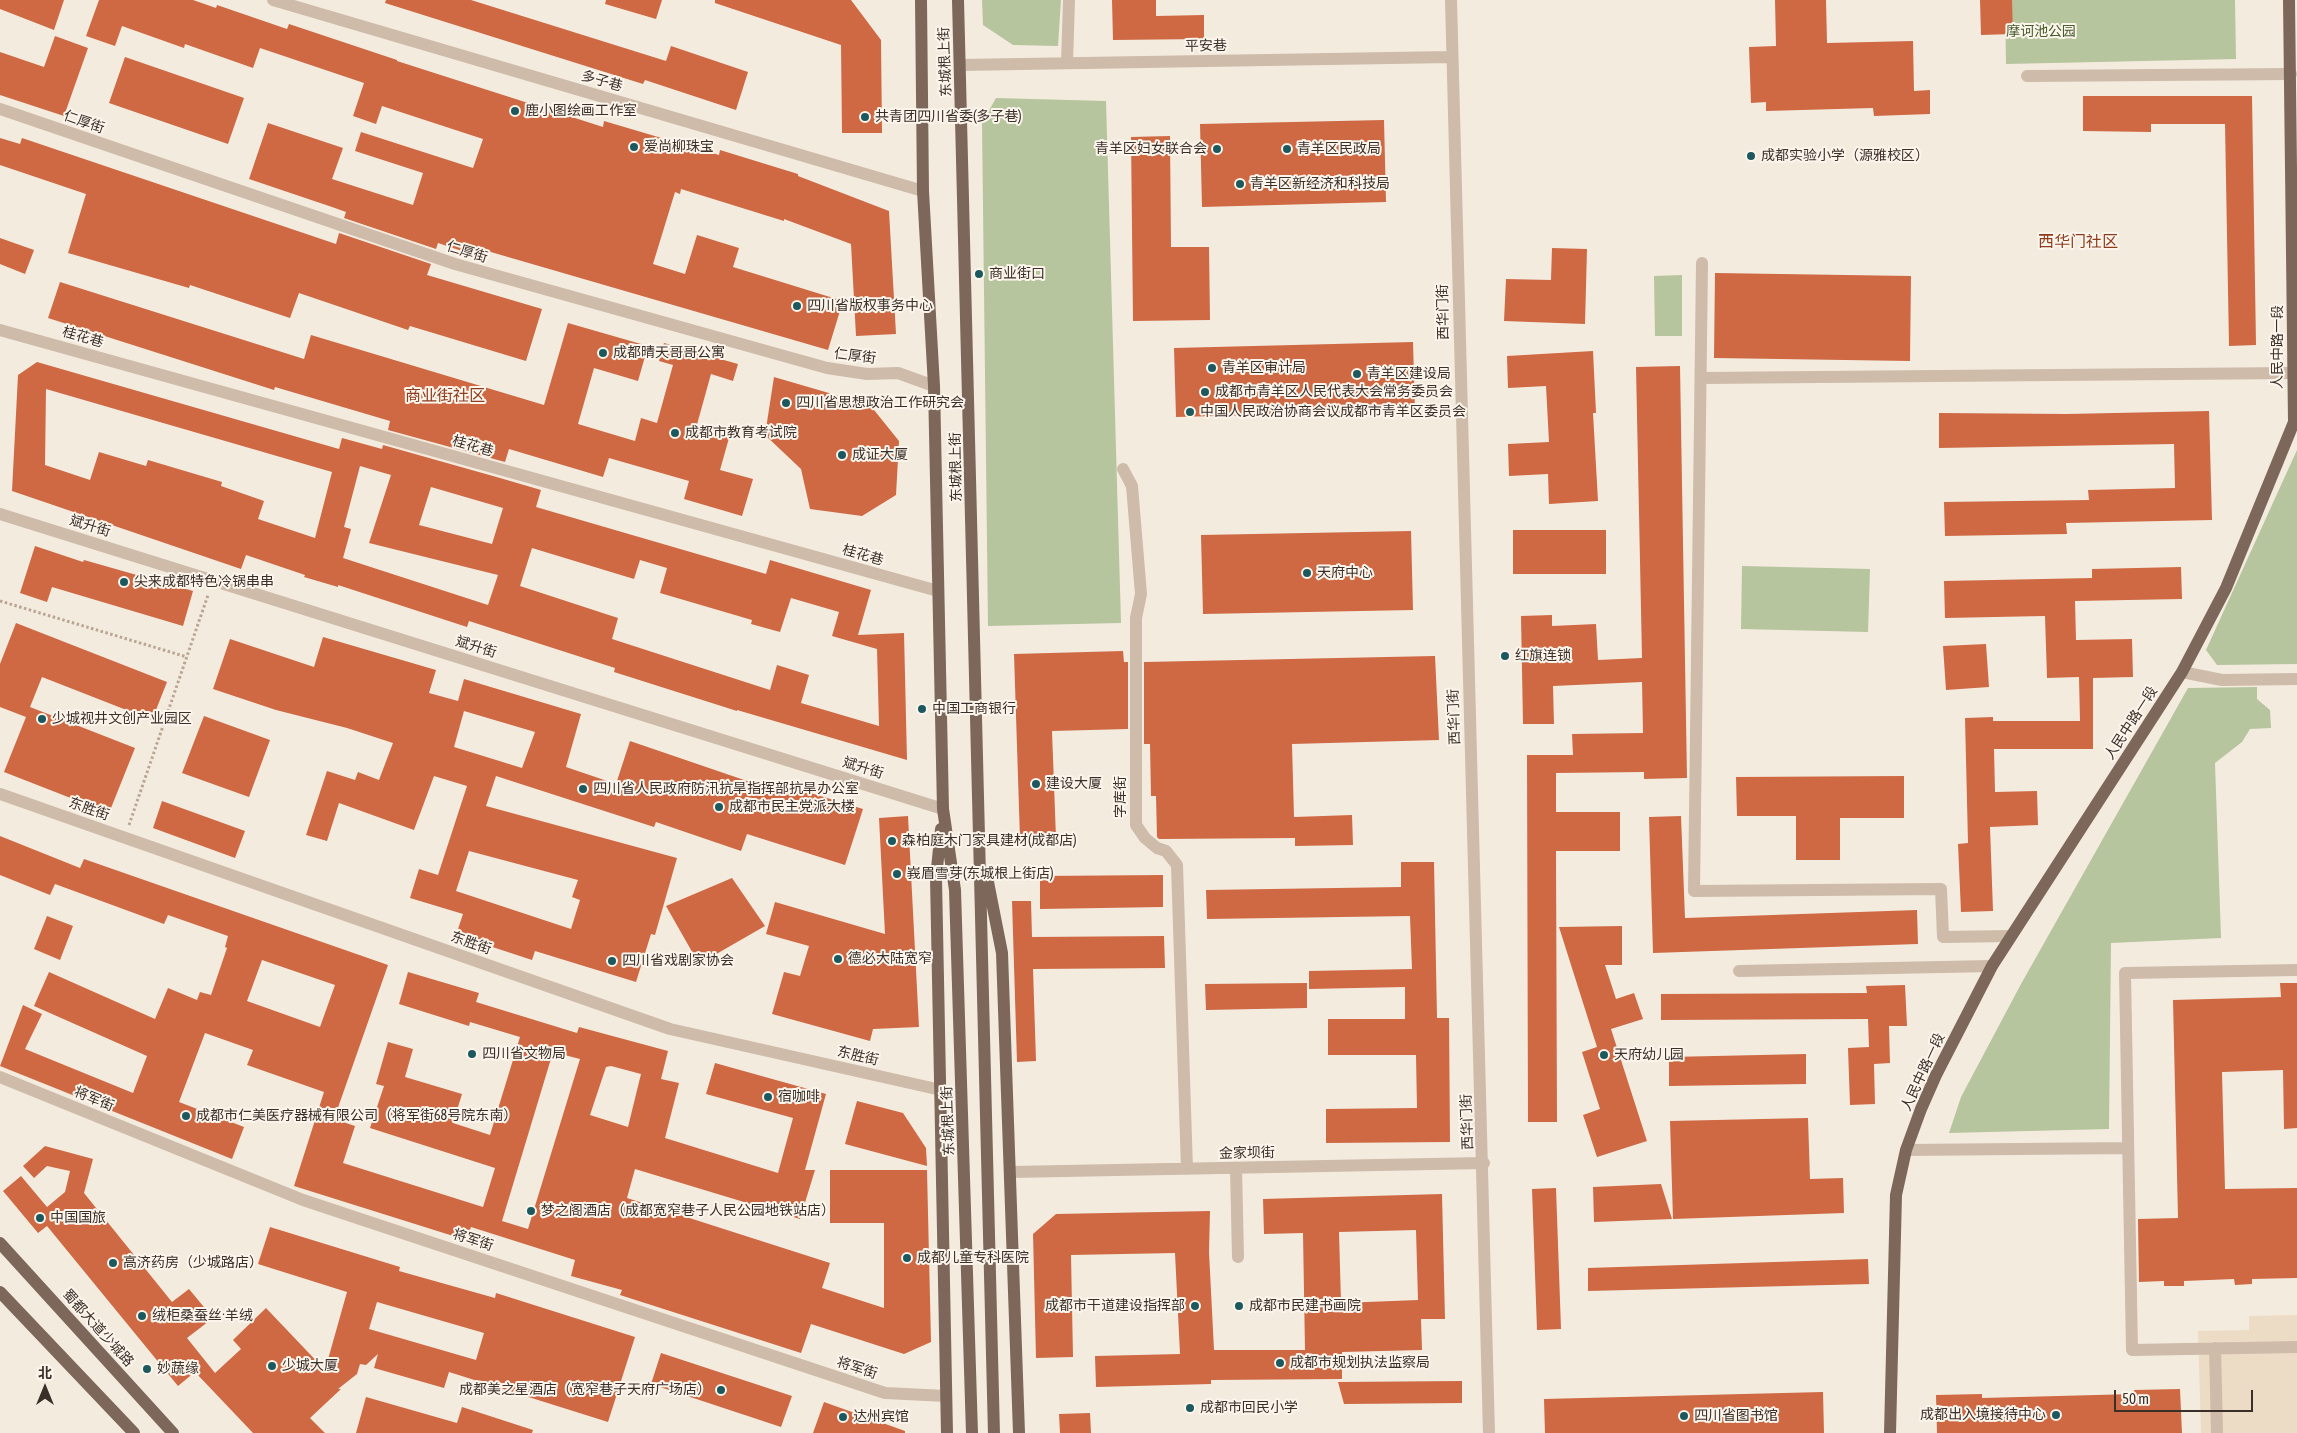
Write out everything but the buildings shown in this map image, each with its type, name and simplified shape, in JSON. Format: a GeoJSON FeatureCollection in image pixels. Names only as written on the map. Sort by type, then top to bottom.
{"type":"FeatureCollection","features":[{"type":"Feature","properties":{"kind":"main road","name":"东城根上街"},"geometry":{"type":"LineString","coordinates":[[921,0],[923,191],[934,386],[943,809],[936,878],[948,1433]]}},
{"type":"Feature","properties":{"kind":"main road","name":"东城根上街"},"geometry":{"type":"LineString","coordinates":[[958,0],[994,1433]]}},
{"type":"Feature","properties":{"kind":"main road","name":"人民中路一段"},"geometry":{"type":"LineString","coordinates":[[1890,1433],[1896,1195],[1906,1150],[1936,1075],[1992,966],[2182,672],[2226,588],[2295,421],[2289,0]]}},
{"type":"Feature","properties":{"kind":"main road","name":"东城根上街"},"geometry":{"type":"LineString","coordinates":[[943,809],[955,890],[972,1433]]}},
{"type":"Feature","properties":{"kind":"main road","name":"东城根上街"},"geometry":{"type":"LineString","coordinates":[[980,843],[1002,953],[1019,1433]]}},
{"type":"Feature","properties":{"kind":"main road","name":"蜀都大道少城路"},"geometry":{"type":"LineString","coordinates":[[0,1244],[173,1433]]}},
{"type":"Feature","properties":{"kind":"main road"},"geometry":{"type":"LineString","coordinates":[[0,1292],[134,1433]]}},
{"type":"Feature","properties":{"kind":"street","name":"多子巷"},"geometry":{"type":"LineString","coordinates":[[273,0],[923,191]]}},
{"type":"Feature","properties":{"kind":"street"},"geometry":{"type":"LineString","coordinates":[[1066,63],[1069,0]]}},
{"type":"Feature","properties":{"kind":"street","name":"西华门街"},"geometry":{"type":"LineString","coordinates":[[1451,0],[1466,630],[1484,1163],[1489,1433]]}},
{"type":"Feature","properties":{"kind":"street","name":"平安巷"},"geometry":{"type":"LineString","coordinates":[[960,65],[1452,57]]}},
{"type":"Feature","properties":{"kind":"street"},"geometry":{"type":"LineString","coordinates":[[2027,76],[2291,74]]}},
{"type":"Feature","properties":{"kind":"street","name":"仁厚街"},"geometry":{"type":"LineString","coordinates":[[0,109],[455,264],[827,368],[867,374],[898,374],[934,386]]}},
{"type":"Feature","properties":{"kind":"street"},"geometry":{"type":"LineString","coordinates":[[1702,263],[1694,891],[1941,889],[1943,937],[2011,936]]}},
{"type":"Feature","properties":{"kind":"street","name":"桂花巷"},"geometry":{"type":"LineString","coordinates":[[0,330],[938,591]]}},
{"type":"Feature","properties":{"kind":"street"},"geometry":{"type":"LineString","coordinates":[[1701,378],[2293,372]]}},
{"type":"Feature","properties":{"kind":"street","name":"字库街"},"geometry":{"type":"LineString","coordinates":[[1123,469],[1132,486],[1141,594],[1136,618],[1136,825],[1145,838],[1157,848],[1166,851],[1177,865],[1187,1169]]}},
{"type":"Feature","properties":{"kind":"street","name":"斌升街"},"geometry":{"type":"LineString","coordinates":[[0,514],[943,809]]}},
{"type":"Feature","properties":{"kind":"street"},"geometry":{"type":"LineString","coordinates":[[2182,672],[2222,680],[2297,679]]}},
{"type":"Feature","properties":{"kind":"street","name":"东胜街"},"geometry":{"type":"LineString","coordinates":[[0,794],[670,1029],[941,1090]]}},
{"type":"Feature","properties":{"kind":"street"},"geometry":{"type":"LineString","coordinates":[[1739,971],[1992,966]]}},
{"type":"Feature","properties":{"kind":"street"},"geometry":{"type":"LineString","coordinates":[[2297,970],[2125,972],[2132,1350],[2297,1347]]}},
{"type":"Feature","properties":{"kind":"street","name":"将军街"},"geometry":{"type":"LineString","coordinates":[[0,1077],[303,1200],[885,1393],[946,1396]]}},
{"type":"Feature","properties":{"kind":"street"},"geometry":{"type":"LineString","coordinates":[[1906,1150],[2128,1148]]}},
{"type":"Feature","properties":{"kind":"street","name":"金家坝街"},"geometry":{"type":"LineString","coordinates":[[1011,1172],[1484,1163]]}},
{"type":"Feature","properties":{"kind":"street"},"geometry":{"type":"LineString","coordinates":[[1236,1168],[1238,1257]]}},
{"type":"Feature","properties":{"kind":"street"},"geometry":{"type":"LineString","coordinates":[[2214,1348],[2217,1433]]}},
{"type":"Feature","properties":{"kind":"path"},"geometry":{"type":"LineString","coordinates":[[124,838],[213,580]]}},
{"type":"Feature","properties":{"kind":"path"},"geometry":{"type":"LineString","coordinates":[[0,601],[187,657]]}},
{"type":"Feature","properties":{"kind":"green space"},"geometry":{"type":"Polygon","coordinates":[[[982,0],[1061,0],[1058,46],[1013,45],[983,25],[982,0]]]}},
{"type":"Feature","properties":{"kind":"green space","name":"摩诃池公园"},"geometry":{"type":"Polygon","coordinates":[[[2005,0],[2235,0],[2236,59],[2006,64],[2005,0]]]}},
{"type":"Feature","properties":{"kind":"green space"},"geometry":{"type":"Polygon","coordinates":[[[996,98],[1106,101],[1121,623],[988,626],[982,123],[996,98]]]}},
{"type":"Feature","properties":{"kind":"green space"},"geometry":{"type":"Polygon","coordinates":[[[1682,275],[1682,336],[1655,336],[1654,276],[1682,275]]]}},
{"type":"Feature","properties":{"kind":"green space"},"geometry":{"type":"Polygon","coordinates":[[[2297,450],[2297,664],[2217,665],[2206,650],[2297,450]]]}},
{"type":"Feature","properties":{"kind":"green space"},"geometry":{"type":"Polygon","coordinates":[[[1742,566],[1870,569],[1868,632],[1741,629],[1742,566]]]}},
{"type":"Feature","properties":{"kind":"green space"},"geometry":{"type":"Polygon","coordinates":[[[2257,687],[2257,699],[2270,710],[2271,728],[2250,729],[2242,742],[2215,763],[2221,938],[2111,943],[2109,1129],[1949,1133],[1961,1097],[2021,984],[2188,688],[2257,687]]]}},
{"type":"Feature","properties":{"kind":"shaded area"},"geometry":{"type":"Polygon","coordinates":[[[2297,1315],[2297,1433],[2201,1433],[2198,1331],[2249,1330],[2249,1316],[2297,1315]]]}},
{"type":"Feature","properties":{"kind":"place","name":"鹿小图绘画工作室"},"geometry":{"type":"Point","coordinates":[515,111]}},
{"type":"Feature","properties":{"kind":"place","name":"共青团四川省委(多子巷)"},"geometry":{"type":"Point","coordinates":[865,117]}},
{"type":"Feature","properties":{"kind":"place","name":"爱尚柳珠宝"},"geometry":{"type":"Point","coordinates":[634,147]}},
{"type":"Feature","properties":{"kind":"place","name":"青羊区妇女联合会"},"geometry":{"type":"Point","coordinates":[1217,149]}},
{"type":"Feature","properties":{"kind":"place","name":"青羊区民政局"},"geometry":{"type":"Point","coordinates":[1287,149]}},
{"type":"Feature","properties":{"kind":"place","name":"成都实验小学（源雅校区）"},"geometry":{"type":"Point","coordinates":[1751,156]}},
{"type":"Feature","properties":{"kind":"place","name":"青羊区新经济和科技局"},"geometry":{"type":"Point","coordinates":[1240,184]}},
{"type":"Feature","properties":{"kind":"place","name":"商业街口"},"geometry":{"type":"Point","coordinates":[979,274]}},
{"type":"Feature","properties":{"kind":"place","name":"四川省版权事务中心"},"geometry":{"type":"Point","coordinates":[797,306]}},
{"type":"Feature","properties":{"kind":"place","name":"成都晴天哥哥公寓"},"geometry":{"type":"Point","coordinates":[603,353]}},
{"type":"Feature","properties":{"kind":"place","name":"青羊区审计局"},"geometry":{"type":"Point","coordinates":[1212,368]}},
{"type":"Feature","properties":{"kind":"place","name":"青羊区建设局"},"geometry":{"type":"Point","coordinates":[1357,374]}},
{"type":"Feature","properties":{"kind":"place","name":"成都市青羊区人民代表大会常务委员会"},"geometry":{"type":"Point","coordinates":[1205,392]}},
{"type":"Feature","properties":{"kind":"place","name":"四川省思想政治工作研究会"},"geometry":{"type":"Point","coordinates":[786,403]}},
{"type":"Feature","properties":{"kind":"place","name":"中国人民政治协商会议成都市青羊区委员会"},"geometry":{"type":"Point","coordinates":[1190,412]}},
{"type":"Feature","properties":{"kind":"place","name":"成都市教育考试院"},"geometry":{"type":"Point","coordinates":[675,433]}},
{"type":"Feature","properties":{"kind":"place","name":"成证大厦"},"geometry":{"type":"Point","coordinates":[842,455]}},
{"type":"Feature","properties":{"kind":"place","name":"天府中心"},"geometry":{"type":"Point","coordinates":[1307,573]}},
{"type":"Feature","properties":{"kind":"place","name":"尖来成都特色冷锅串串"},"geometry":{"type":"Point","coordinates":[124,582]}},
{"type":"Feature","properties":{"kind":"place","name":"红旗连锁"},"geometry":{"type":"Point","coordinates":[1505,656]}},
{"type":"Feature","properties":{"kind":"place","name":"中国工商银行"},"geometry":{"type":"Point","coordinates":[922,709]}},
{"type":"Feature","properties":{"kind":"place","name":"少城视井文创产业园区"},"geometry":{"type":"Point","coordinates":[42,719]}},
{"type":"Feature","properties":{"kind":"place","name":"建设大厦"},"geometry":{"type":"Point","coordinates":[1036,784]}},
{"type":"Feature","properties":{"kind":"place","name":"四川省人民政府防汛抗旱指挥部抗旱办公室"},"geometry":{"type":"Point","coordinates":[583,789]}},
{"type":"Feature","properties":{"kind":"place","name":"成都市民主党派大楼"},"geometry":{"type":"Point","coordinates":[719,807]}},
{"type":"Feature","properties":{"kind":"place","name":"森柏庭木门家具建材(成都店)"},"geometry":{"type":"Point","coordinates":[892,841]}},
{"type":"Feature","properties":{"kind":"place","name":"峩眉雪芽(东城根上街店)"},"geometry":{"type":"Point","coordinates":[897,874]}},
{"type":"Feature","properties":{"kind":"place","name":"德必大陆宽窄"},"geometry":{"type":"Point","coordinates":[838,959]}},
{"type":"Feature","properties":{"kind":"place","name":"四川省戏剧家协会"},"geometry":{"type":"Point","coordinates":[612,961]}},
{"type":"Feature","properties":{"kind":"place","name":"四川省文物局"},"geometry":{"type":"Point","coordinates":[472,1054]}},
{"type":"Feature","properties":{"kind":"place","name":"天府幼儿园"},"geometry":{"type":"Point","coordinates":[1604,1055]}},
{"type":"Feature","properties":{"kind":"place","name":"宿咖啡"},"geometry":{"type":"Point","coordinates":[768,1097]}},
{"type":"Feature","properties":{"kind":"place","name":"成都市仁美医疗器械有限公司（将军街68号院东南）"},"geometry":{"type":"Point","coordinates":[186,1116]}},
{"type":"Feature","properties":{"kind":"place","name":"梦之阁酒店（成都宽窄巷子人民公园地铁站店）"},"geometry":{"type":"Point","coordinates":[531,1211]}},
{"type":"Feature","properties":{"kind":"place","name":"中国国旅"},"geometry":{"type":"Point","coordinates":[40,1218]}},
{"type":"Feature","properties":{"kind":"place","name":"成都儿童专科医院"},"geometry":{"type":"Point","coordinates":[907,1258]}},
{"type":"Feature","properties":{"kind":"place","name":"高济药房（少城路店）"},"geometry":{"type":"Point","coordinates":[113,1263]}},
{"type":"Feature","properties":{"kind":"place","name":"成都市干道建设指挥部"},"geometry":{"type":"Point","coordinates":[1195,1306]}},
{"type":"Feature","properties":{"kind":"place","name":"成都市民建书画院"},"geometry":{"type":"Point","coordinates":[1239,1306]}},
{"type":"Feature","properties":{"kind":"place","name":"绒柜桑蚕丝·羊绒"},"geometry":{"type":"Point","coordinates":[142,1316]}},
{"type":"Feature","properties":{"kind":"place","name":"成都市规划执法监察局"},"geometry":{"type":"Point","coordinates":[1280,1363]}},
{"type":"Feature","properties":{"kind":"place","name":"少城大厦"},"geometry":{"type":"Point","coordinates":[272,1366]}},
{"type":"Feature","properties":{"kind":"place","name":"妙蔬缘"},"geometry":{"type":"Point","coordinates":[147,1369]}},
{"type":"Feature","properties":{"kind":"place","name":"成都美之星酒店（宽窄巷子天府广场店）"},"geometry":{"type":"Point","coordinates":[721,1390]}},
{"type":"Feature","properties":{"kind":"place","name":"成都市回民小学"},"geometry":{"type":"Point","coordinates":[1190,1408]}},
{"type":"Feature","properties":{"kind":"place","name":"成都出入境接待中心"},"geometry":{"type":"Point","coordinates":[2056,1415]}},
{"type":"Feature","properties":{"kind":"place","name":"四川省图书馆"},"geometry":{"type":"Point","coordinates":[1684,1416]}},
{"type":"Feature","properties":{"kind":"place","name":"达州宾馆"},"geometry":{"type":"Point","coordinates":[843,1417]}},
{"type":"Feature","properties":{"kind":"district","name":"西华门社区"},"geometry":{"type":"Point","coordinates":[2078,242]}},
{"type":"Feature","properties":{"kind":"district","name":"商业街社区"},"geometry":{"type":"Point","coordinates":[445,396]}}]}
